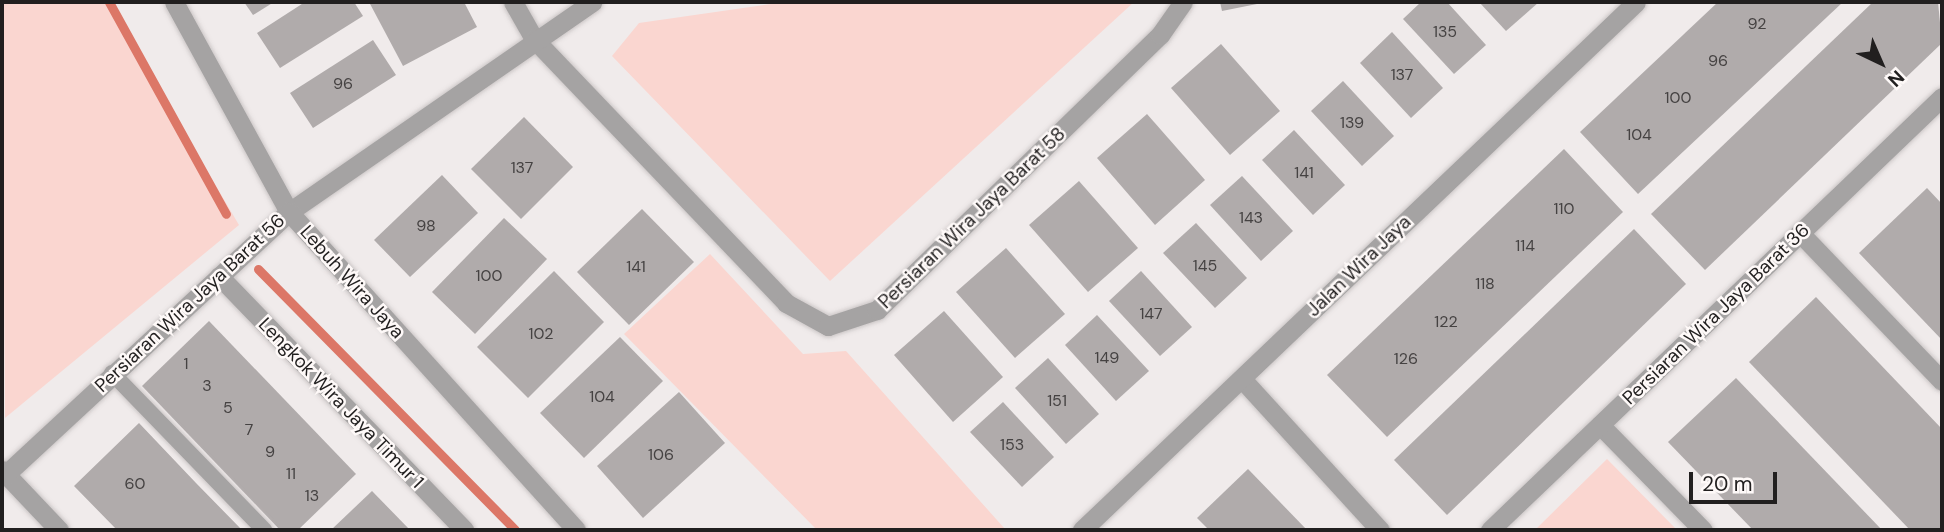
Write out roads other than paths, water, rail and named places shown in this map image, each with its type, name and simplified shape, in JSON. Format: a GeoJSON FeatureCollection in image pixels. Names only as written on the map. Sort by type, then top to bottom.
{"type":"FeatureCollection","features":[{"type":"Feature","properties":{"kind":"street","name":"Lebuh Wira Jaya"},"geometry":{"type":"LineString","coordinates":[[174,2],[289,212],[576,530]]}},
{"type":"Feature","properties":{"kind":"street","name":"Persiaran Wira Jaya Barat 58"},"geometry":{"type":"LineString","coordinates":[[513,2],[534,39],[786,303],[828,326],[877,310],[1160,35],[1183,2]]}},
{"type":"Feature","properties":{"kind":"street","name":"Persiaran Wira Jaya Barat 56"},"geometry":{"type":"LineString","coordinates":[[4,472],[289,212],[534,39],[592,2]]}},
{"type":"Feature","properties":{"kind":"street","name":"Jalan Wira Jaya"},"geometry":{"type":"LineString","coordinates":[[1082,530],[1636,2]]}},
{"type":"Feature","properties":{"kind":"street","name":"Persiaran Wira Jaya Barat 36"},"geometry":{"type":"LineString","coordinates":[[1490,530],[1942,97]]}},
{"type":"Feature","properties":{"kind":"street"},"geometry":{"type":"LineString","coordinates":[[1800,233],[1942,381]]}},
{"type":"Feature","properties":{"kind":"street","name":"Lengkok Wira Jaya Timur 1"},"geometry":{"type":"LineString","coordinates":[[219,276],[464,530]]}},
{"type":"Feature","properties":{"kind":"street"},"geometry":{"type":"LineString","coordinates":[[1242,379],[1380,530]]}},
{"type":"Feature","properties":{"kind":"street"},"geometry":{"type":"LineString","coordinates":[[1601,425],[1703,530]]}},
{"type":"Feature","properties":{"kind":"street"},"geometry":{"type":"LineString","coordinates":[[4,472],[59,530]]}},
{"type":"Feature","properties":{"kind":"lane"},"geometry":{"type":"LineString","coordinates":[[112,373],[264,530]]}},
{"type":"Feature","properties":{"kind":"waterway"},"geometry":{"type":"LineString","coordinates":[[109,2],[226,214]]}},
{"type":"Feature","properties":{"kind":"waterway"},"geometry":{"type":"LineString","coordinates":[[258,269],[515,530]]}}]}
